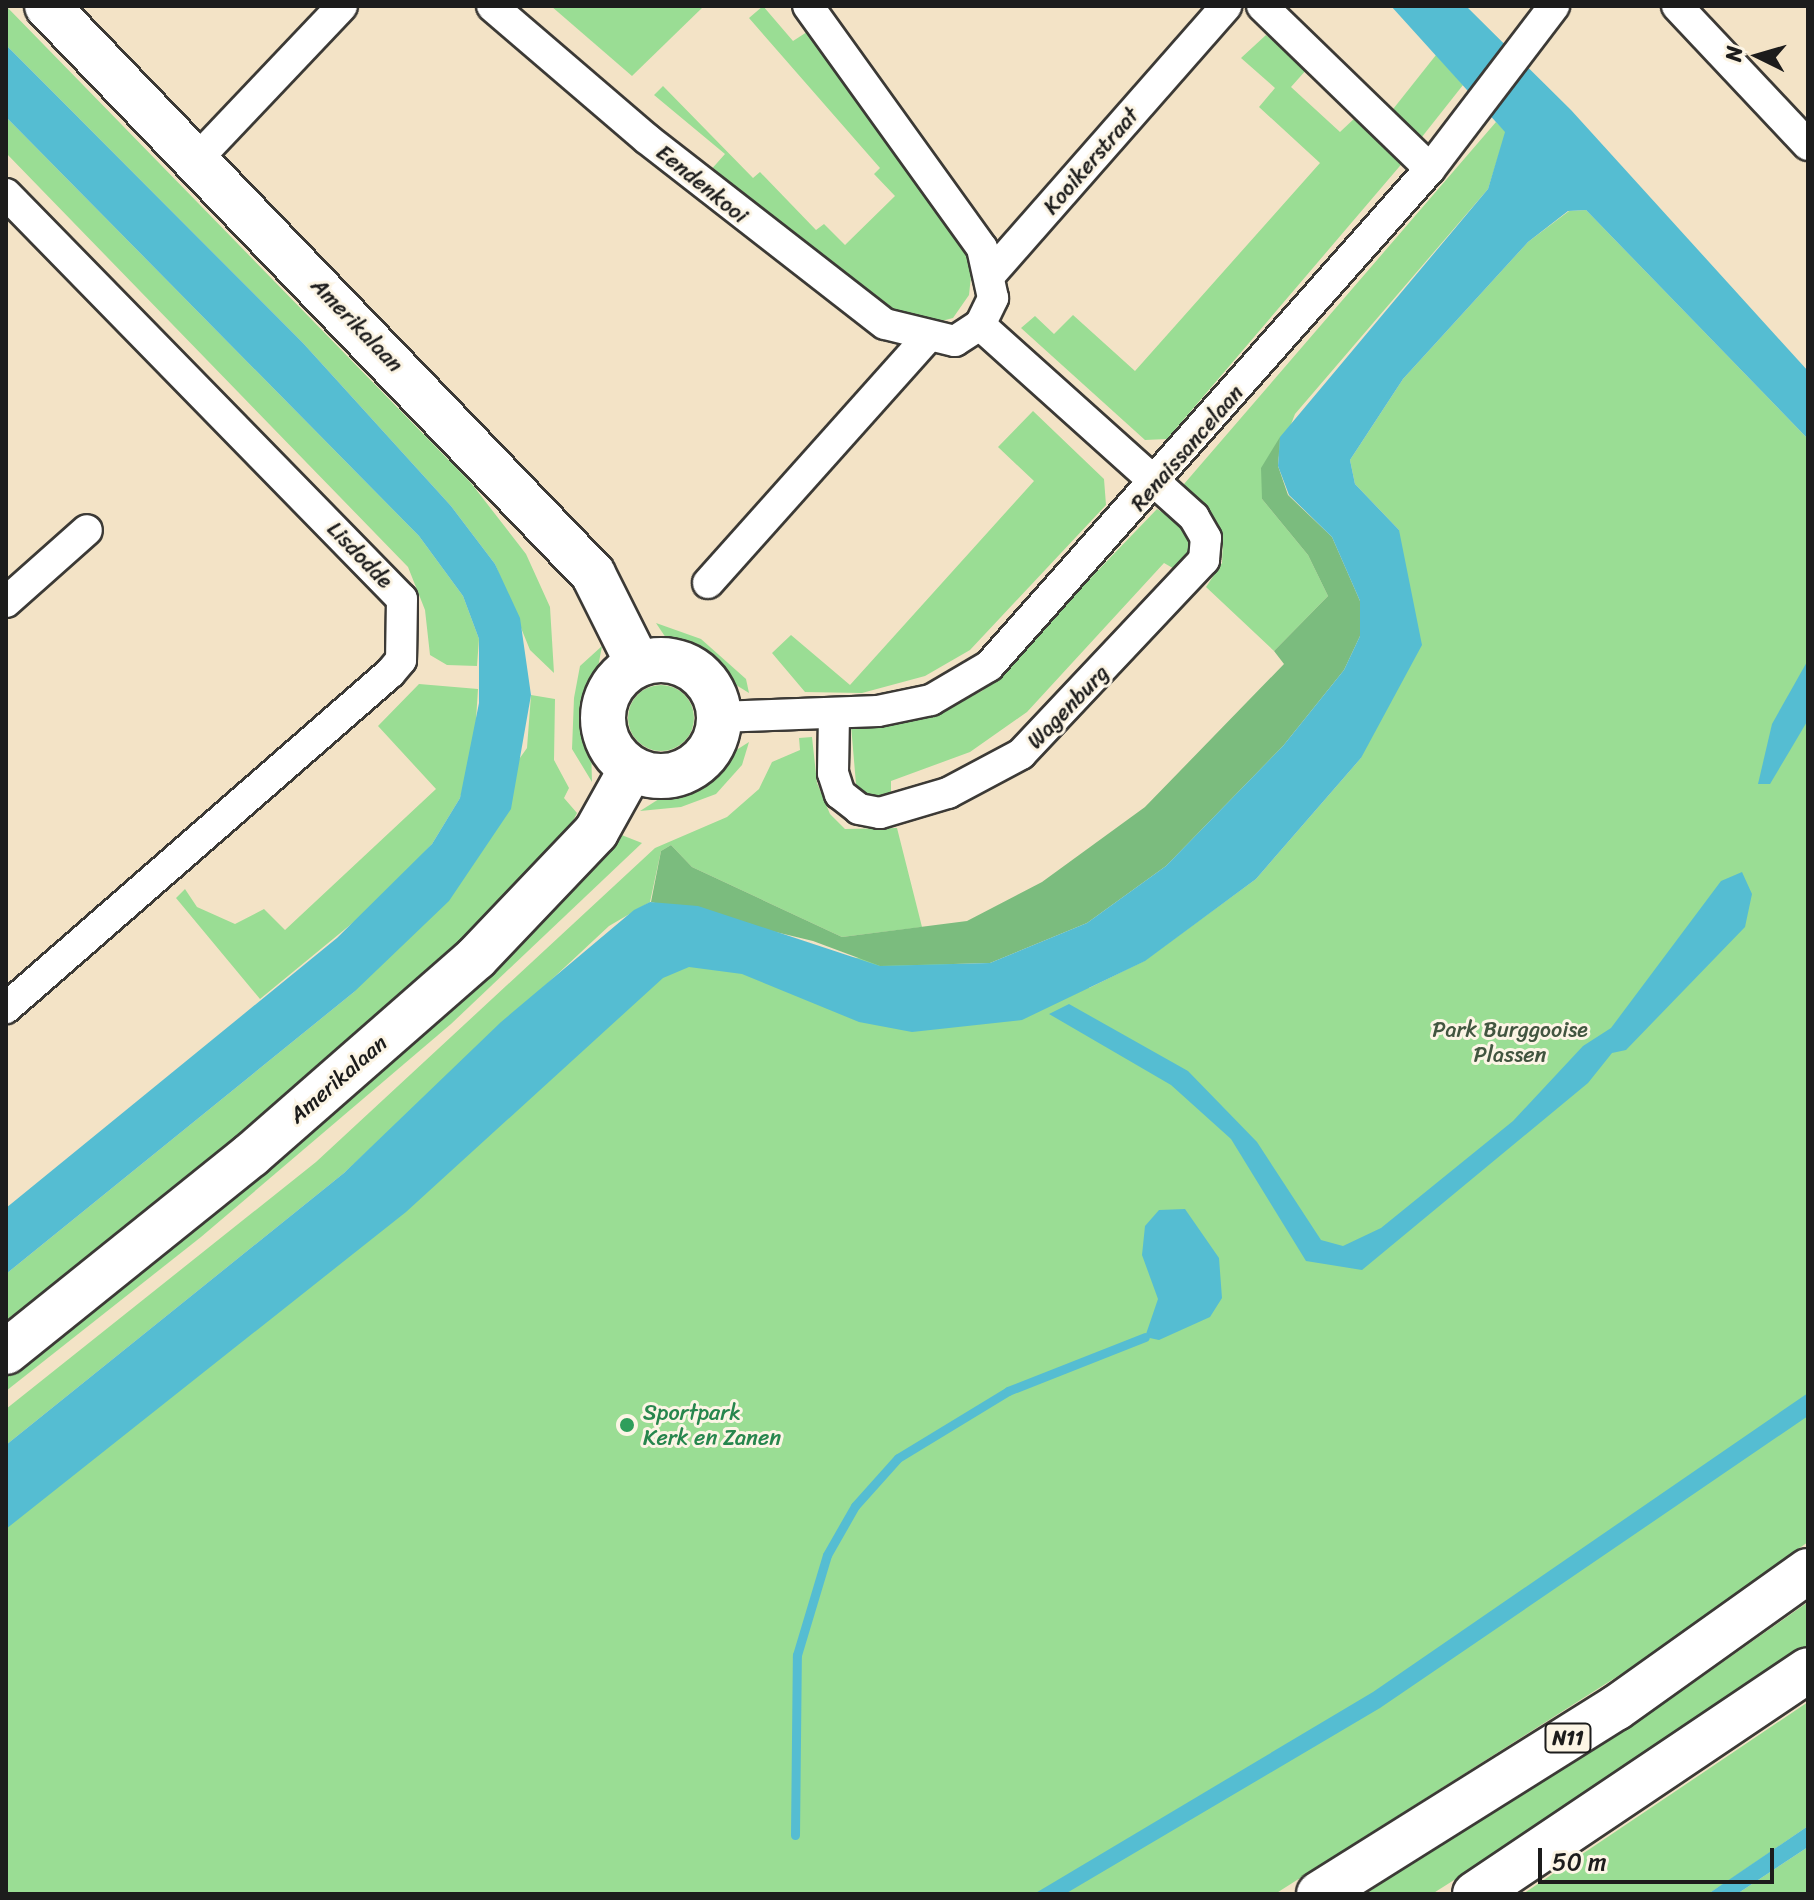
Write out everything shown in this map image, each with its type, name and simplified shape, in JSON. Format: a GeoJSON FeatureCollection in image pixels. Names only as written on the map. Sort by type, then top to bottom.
{"type":"FeatureCollection","features":[{"type":"Feature","properties":{"kind":"main road","name":"Amerikalaan"},"geometry":{"type":"LineString","coordinates":[[47,6],[198,158],[593,574],[638,664]]}},
{"type":"Feature","properties":{"kind":"main road"},"geometry":{"type":"LineString","coordinates":[[666,659],[693,669],[712,689],[719,717],[712,747],[690,768],[661,776],[631,769],[609,745],[602,714],[613,684],[638,664],[666,659]]}},
{"type":"Feature","properties":{"kind":"main road","name":"Amerikalaan"},"geometry":{"type":"LineString","coordinates":[[6,1352],[229,1174],[476,958],[596,832],[631,769]]}},
{"type":"Feature","properties":{"kind":"main road","name":"N11"},"geometry":{"type":"LineString","coordinates":[[1319,1894],[1616,1708],[1808,1571]]}},
{"type":"Feature","properties":{"kind":"main road"},"geometry":{"type":"LineString","coordinates":[[1475,1894],[1808,1670]]}},
{"type":"Feature","properties":{"kind":"street"},"geometry":{"type":"LineString","coordinates":[[198,158],[342,6]]}},
{"type":"Feature","properties":{"kind":"street","name":"Eendenkooi"},"geometry":{"type":"LineString","coordinates":[[492,6],[772,239],[885,324],[927,338]]}},
{"type":"Feature","properties":{"kind":"street"},"geometry":{"type":"LineString","coordinates":[[708,583],[927,338],[955,341],[980,325],[993,298],[982,248],[912,142],[808,6]]}},
{"type":"Feature","properties":{"kind":"street","name":"Kooikerstraat"},"geometry":{"type":"LineString","coordinates":[[990,275],[1226,6]]}},
{"type":"Feature","properties":{"kind":"street"},"geometry":{"type":"LineString","coordinates":[[1262,6],[1401,145],[1430,169]]}},
{"type":"Feature","properties":{"kind":"street"},"geometry":{"type":"LineString","coordinates":[[1677,6],[1808,145]]}},
{"type":"Feature","properties":{"kind":"street","name":"Renaissancelaan"},"geometry":{"type":"LineString","coordinates":[[719,717],[834,715],[931,700],[989,666],[1158,482],[1430,169],[1546,17]]}},
{"type":"Feature","properties":{"kind":"street","name":"Lisdodde"},"geometry":{"type":"LineString","coordinates":[[6,194],[402,599],[401,660],[390,673],[12,993]]}},
{"type":"Feature","properties":{"kind":"street"},"geometry":{"type":"LineString","coordinates":[[980,325],[1158,482]]}},
{"type":"Feature","properties":{"kind":"street","name":"Wagenburg"},"geometry":{"type":"LineString","coordinates":[[834,715],[833,773],[840,794],[859,809],[880,813],[948,793],[1021,754],[1204,560],[1206,538],[1158,482]]}},
{"type":"Feature","properties":{"kind":"street"},"geometry":{"type":"LineString","coordinates":[[6,602],[87,530]]}},
{"type":"Feature","properties":{"kind":"green space"},"geometry":{"type":"Polygon","coordinates":[[[6,6],[471,483],[526,554],[550,607],[554,673],[530,650],[495,564],[451,506],[303,343],[6,45],[6,6]]]}},
{"type":"Feature","properties":{"kind":"green space"},"geometry":{"type":"Polygon","coordinates":[[[551,6],[704,6],[632,76],[551,6]]]}},
{"type":"Feature","properties":{"kind":"green space"},"geometry":{"type":"Polygon","coordinates":[[[763,6],[793,41],[810,30],[962,244],[972,267],[969,295],[953,318],[926,325],[903,319],[709,172],[725,154],[654,95],[663,86],[753,178],[760,172],[816,230],[824,224],[845,245],[895,196],[874,174],[880,168],[749,18],[763,6]]]}},
{"type":"Feature","properties":{"kind":"green space"},"geometry":{"type":"Polygon","coordinates":[[[1266,35],[1307,69],[1291,87],[1340,132],[1357,116],[1405,160],[1167,439],[1145,440],[1021,328],[1035,316],[1054,334],[1073,315],[1135,371],[1320,163],[1259,107],[1275,88],[1241,58],[1266,35]]]}},
{"type":"Feature","properties":{"kind":"green space"},"geometry":{"type":"Polygon","coordinates":[[[1436,55],[1463,85],[1414,147],[1386,118],[1436,55]]]}},
{"type":"Feature","properties":{"kind":"green space"},"geometry":{"type":"Polygon","coordinates":[[[6,117],[419,536],[463,596],[479,639],[477,666],[447,665],[430,655],[425,610],[408,567],[6,153],[6,117]]]}},
{"type":"Feature","properties":{"kind":"green space"},"geometry":{"type":"Polygon","coordinates":[[[1496,122],[1506,132],[1488,189],[1295,414],[1262,499],[1308,555],[1328,596],[1274,651],[1206,587],[1222,563],[1223,539],[1184,484],[1496,122]]]}},
{"type":"Feature","properties":{"kind":"green space","name":"Park Burggooise Plassen"},"geometry":{"type":"Polygon","coordinates":[[[1586,210],[1808,439],[1808,1542],[1629,1669],[1275,1894],[6,1894],[6,1490],[632,943],[1070,972],[1089,988],[1144,961],[1256,879],[1361,758],[1399,530],[1355,484],[1350,460],[1403,379],[1528,242],[1569,211],[1586,210]]]}},
{"type":"Feature","properties":{"kind":"green space"},"geometry":{"type":"Polygon","coordinates":[[[1033,411],[1104,479],[1106,505],[970,650],[925,676],[862,693],[805,692],[772,653],[791,635],[850,685],[1034,481],[998,447],[1033,411]]]}},
{"type":"Feature","properties":{"kind":"green space"},"geometry":{"type":"Polygon","coordinates":[[[1280,437],[1278,466],[1288,495],[1332,537],[1360,601],[1360,636],[1344,670],[1283,746],[1166,866],[1087,923],[990,963],[880,966],[813,941],[651,902],[661,851],[671,845],[692,867],[842,937],[967,921],[1042,882],[1145,807],[1284,664],[1274,651],[1328,596],[1308,555],[1262,499],[1261,468],[1280,437]]]}},
{"type":"Feature","properties":{"kind":"green space"},"geometry":{"type":"Polygon","coordinates":[[[1157,509],[1191,531],[1189,554],[1178,571],[1164,563],[1027,712],[970,752],[891,781],[891,796],[872,800],[856,784],[851,725],[918,720],[982,691],[1157,509]]]}},
{"type":"Feature","properties":{"kind":"green space"},"geometry":{"type":"Polygon","coordinates":[[[656,623],[701,639],[746,679],[749,693],[670,644],[656,623]]]}},
{"type":"Feature","properties":{"kind":"green space"},"geometry":{"type":"Polygon","coordinates":[[[602,646],[590,710],[592,782],[572,749],[574,698],[580,666],[602,646]]]}},
{"type":"Feature","properties":{"kind":"green space"},"geometry":{"type":"Polygon","coordinates":[[[419,684],[478,689],[474,751],[460,798],[432,844],[378,902],[260,999],[176,898],[185,889],[197,907],[235,924],[264,909],[285,930],[436,789],[378,726],[419,684]]]}},
{"type":"Feature","properties":{"kind":"green space"},"geometry":{"type":"Polygon","coordinates":[[[654,685],[668,685],[680,690],[689,699],[694,718],[692,731],[685,742],[668,751],[654,751],[642,746],[633,737],[628,725],[628,711],[633,699],[642,690],[654,685]]]}},
{"type":"Feature","properties":{"kind":"green space"},"geometry":{"type":"Polygon","coordinates":[[[531,695],[555,699],[554,760],[569,788],[564,798],[577,813],[565,837],[395,1010],[6,1332],[6,1274],[354,992],[527,748],[531,695]]]}},
{"type":"Feature","properties":{"kind":"green space"},"geometry":{"type":"Polygon","coordinates":[[[812,737],[817,783],[830,814],[845,829],[897,828],[922,927],[842,937],[692,867],[671,845],[661,851],[650,902],[609,926],[344,1173],[6,1445],[6,1409],[316,1162],[655,848],[727,817],[759,789],[772,762],[800,750],[799,738],[812,737]]]}},
{"type":"Feature","properties":{"kind":"green space"},"geometry":{"type":"Polygon","coordinates":[[[749,742],[742,765],[716,794],[681,807],[640,811],[749,742]]]}},
{"type":"Feature","properties":{"kind":"green space"},"geometry":{"type":"Polygon","coordinates":[[[619,834],[642,843],[451,1024],[201,1237],[6,1391],[6,1372],[619,834]]]}},
{"type":"Feature","properties":{"kind":"green space"},"geometry":{"type":"Polygon","coordinates":[[[1808,1602],[1808,1646],[1568,1808],[1432,1894],[1359,1894],[1672,1698],[1808,1602]]]}},
{"type":"Feature","properties":{"kind":"green space"},"geometry":{"type":"Polygon","coordinates":[[[1808,1702],[1808,1826],[1731,1879],[1708,1894],[1523,1894],[1808,1702]]]}},
{"type":"Feature","properties":{"kind":"green space"},"geometry":{"type":"Polygon","coordinates":[[[1808,1847],[1808,1894],[1737,1894],[1808,1847]]]}},
{"type":"Feature","properties":{"kind":"water"},"geometry":{"type":"Polygon","coordinates":[[[1391,6],[1466,6],[1571,110],[1808,371],[1808,439],[1586,210],[1568,211],[1528,242],[1403,379],[1350,460],[1355,484],[1399,530],[1422,645],[1361,758],[1256,879],[1145,961],[1022,1020],[912,1032],[859,1022],[742,974],[689,967],[663,978],[406,1212],[6,1529],[6,1445],[344,1173],[501,1022],[634,910],[650,902],[698,906],[880,966],[990,963],[1087,923],[1166,866],[1283,746],[1344,670],[1360,636],[1360,601],[1332,537],[1289,495],[1278,466],[1280,437],[1488,189],[1505,132],[1391,6]]]}},
{"type":"Feature","properties":{"kind":"water"},"geometry":{"type":"Polygon","coordinates":[[[6,45],[303,343],[451,506],[495,564],[520,618],[531,695],[511,809],[449,901],[354,992],[6,1274],[6,1208],[337,938],[432,844],[460,798],[479,703],[479,639],[463,596],[419,536],[6,117],[6,45]]]}},
{"type":"Feature","properties":{"kind":"water"},"geometry":{"type":"Polygon","coordinates":[[[1808,660],[1808,720],[1770,784],[1758,784],[1772,724],[1808,660]]]}},
{"type":"Feature","properties":{"kind":"water"},"geometry":{"type":"Polygon","coordinates":[[[1742,872],[1752,894],[1745,927],[1626,1050],[1612,1053],[1588,1083],[1362,1270],[1306,1261],[1231,1139],[1171,1085],[1049,1014],[1069,1004],[1188,1071],[1257,1142],[1321,1240],[1343,1246],[1381,1228],[1513,1121],[1583,1046],[1611,1028],[1721,881],[1742,872]]]}},
{"type":"Feature","properties":{"kind":"water"},"geometry":{"type":"Polygon","coordinates":[[[1185,1209],[1219,1258],[1222,1298],[1210,1317],[1159,1340],[1145,1337],[1158,1299],[1142,1255],[1145,1226],[1159,1210],[1185,1209]]]}},
{"type":"Feature","properties":{"kind":"water"},"geometry":{"type":"Polygon","coordinates":[[[1808,1393],[1808,1416],[1380,1708],[1065,1894],[1034,1894],[1373,1692],[1808,1393]]]}},
{"type":"Feature","properties":{"kind":"water"},"geometry":{"type":"Polygon","coordinates":[[[1808,1826],[1808,1847],[1737,1894],[1708,1894],[1808,1826]]]}},
{"type":"Feature","properties":{"kind":"waterway"},"geometry":{"type":"LineString","coordinates":[[795,1835],[797,1655],[827,1555],[855,1506],[898,1458],[1008,1391],[1145,1337]]}},
{"type":"Feature","properties":{"kind":"place","name":"Sportpark Kerk en Zanen"},"geometry":{"type":"Point","coordinates":[627,1425]}}]}
